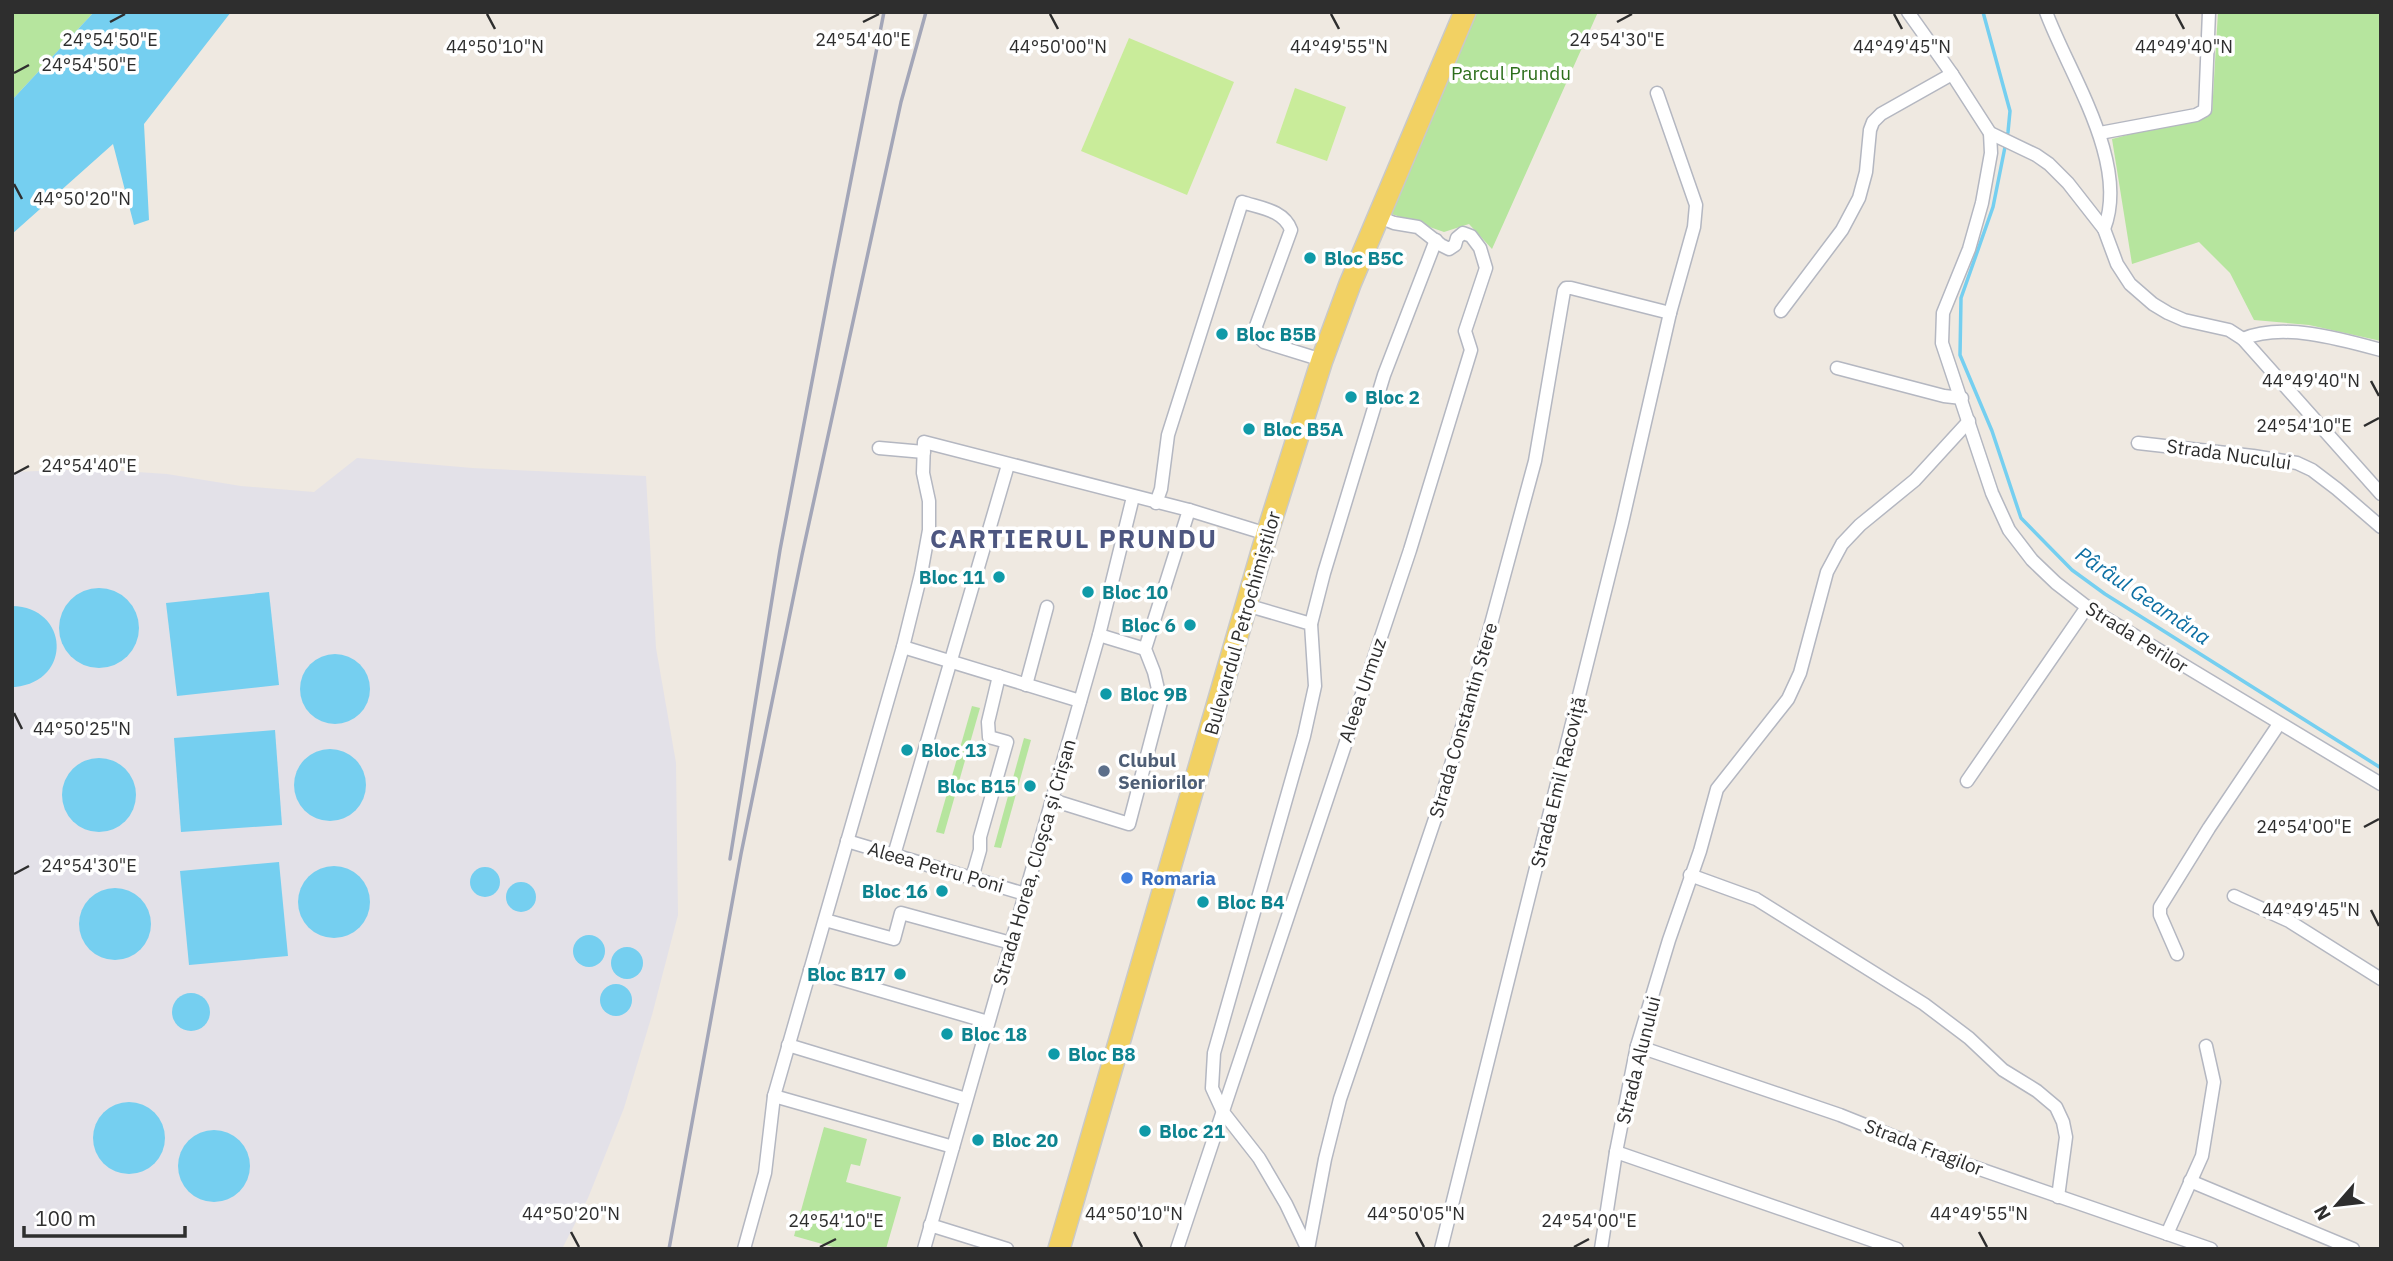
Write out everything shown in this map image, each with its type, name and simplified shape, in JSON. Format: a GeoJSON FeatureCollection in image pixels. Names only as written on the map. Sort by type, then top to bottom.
{"type":"FeatureCollection","features":[{"type":"Feature","properties":{"kind":"main road","name":"Bulevardul Petrochimiștilor"},"geometry":{"type":"LineString","coordinates":[[1059,1249],[1267,534],[1322,360],[1350,284],[1465,12]]}},
{"type":"Feature","properties":{"kind":"street"},"geometry":{"type":"LineString","coordinates":[[1908,12],[1994,136],[2017,145],[2049,164],[2068,183],[2104,229],[2117,264],[2130,284],[2153,304],[2184,320],[2229,330],[2244,339],[2381,494]]}},
{"type":"Feature","properties":{"kind":"street"},"geometry":{"type":"LineString","coordinates":[[2046,12],[2100,133],[2111,198],[2104,229]]}},
{"type":"Feature","properties":{"kind":"street"},"geometry":{"type":"LineString","coordinates":[[2100,133],[2196,115],[2205,110],[2209,12]]}},
{"type":"Feature","properties":{"kind":"street"},"geometry":{"type":"LineString","coordinates":[[1781,311],[1842,230],[1859,198],[1866,172],[1868,140],[1873,122],[1881,114],[1952,74]]}},
{"type":"Feature","properties":{"kind":"street","name":"Strada Emil Racoviță"},"geometry":{"type":"LineString","coordinates":[[1441,1249],[1622,523],[1670,313],[1694,227],[1696,205],[1657,93]]}},
{"type":"Feature","properties":{"kind":"street","name":"Strada Perilor"},"geometry":{"type":"LineString","coordinates":[[1994,136],[1982,203],[1969,249],[1943,313],[1942,343],[1992,493],[2009,530],[2032,560],[2087,607],[2381,784]]}},
{"type":"Feature","properties":{"kind":"street"},"geometry":{"type":"LineString","coordinates":[[1156,503],[1161,489],[1168,436],[1242,202],[1276,213],[1288,220],[1291,230],[1256,326],[1257,335],[1264,342],[1322,360]]}},
{"type":"Feature","properties":{"kind":"street"},"geometry":{"type":"LineString","coordinates":[[1308,1249],[1259,1158],[1223,1112],[1212,1088],[1214,1053],[1304,736],[1315,686],[1311,624],[1324,572],[1384,376],[1436,240],[1418,227],[1379,217]]}},
{"type":"Feature","properties":{"kind":"street","name":"Aleea Urmuz"},"geometry":{"type":"LineString","coordinates":[[1177,1249],[1424,505],[1471,350],[1465,331],[1486,268],[1480,248],[1471,236],[1463,233],[1457,237],[1455,245],[1448,248],[1436,240]]}},
{"type":"Feature","properties":{"kind":"street","name":"Strada Constantin Stere"},"geometry":{"type":"LineString","coordinates":[[1308,1249],[1340,1098],[1438,810],[1535,461],[1564,291],[1566,288],[1572,288],[1670,313]]}},
{"type":"Feature","properties":{"kind":"street"},"geometry":{"type":"LineString","coordinates":[[2244,339],[2263,332],[2288,332],[2320,335],[2381,350]]}},
{"type":"Feature","properties":{"kind":"street"},"geometry":{"type":"LineString","coordinates":[[1838,368],[1944,396],[1962,398]]}},
{"type":"Feature","properties":{"kind":"street","name":"Strada Alunului"},"geometry":{"type":"LineString","coordinates":[[1601,1249],[1616,1152],[1637,1046],[1690,875],[1700,851],[1717,789],[1787,699],[1800,673],[1828,572],[1842,544],[1915,480],[1969,421]]}},
{"type":"Feature","properties":{"kind":"street"},"geometry":{"type":"LineString","coordinates":[[744,1249],[765,1173],[774,1096],[922,574],[929,530],[929,501],[923,472],[924,442],[1189,510],[1267,534]]}},
{"type":"Feature","properties":{"kind":"street","name":"Strada Nucului"},"geometry":{"type":"LineString","coordinates":[[2138,443],[2297,463],[2312,470],[2337,489],[2381,527]]}},
{"type":"Feature","properties":{"kind":"street"},"geometry":{"type":"LineString","coordinates":[[879,448],[924,452]]}},
{"type":"Feature","properties":{"kind":"street"},"geometry":{"type":"LineString","coordinates":[[894,855],[1008,465]]}},
{"type":"Feature","properties":{"kind":"street","name":"Strada Horea, Cloșca și Crișan"},"geometry":{"type":"LineString","coordinates":[[924,1249],[1099,635],[1133,497]]}},
{"type":"Feature","properties":{"kind":"street"},"geometry":{"type":"LineString","coordinates":[[1052,800],[1129,824],[1161,702],[1154,671],[1145,649],[1189,510]]}},
{"type":"Feature","properties":{"kind":"street"},"geometry":{"type":"LineString","coordinates":[[1247,605],[1311,624]]}},
{"type":"Feature","properties":{"kind":"street"},"geometry":{"type":"LineString","coordinates":[[1026,685],[1048,607]]}},
{"type":"Feature","properties":{"kind":"street"},"geometry":{"type":"LineString","coordinates":[[1967,780],[2087,607]]}},
{"type":"Feature","properties":{"kind":"street"},"geometry":{"type":"LineString","coordinates":[[1099,635],[1145,649]]}},
{"type":"Feature","properties":{"kind":"street"},"geometry":{"type":"LineString","coordinates":[[902,647],[1080,701]]}},
{"type":"Feature","properties":{"kind":"street"},"geometry":{"type":"LineString","coordinates":[[972,878],[980,850],[980,837],[1007,742],[989,737],[988,722],[999,676]]}},
{"type":"Feature","properties":{"kind":"street"},"geometry":{"type":"LineString","coordinates":[[2177,954],[2160,915],[2160,907],[2279,723]]}},
{"type":"Feature","properties":{"kind":"street","name":"Aleea Petru Poni"},"geometry":{"type":"LineString","coordinates":[[847,841],[1025,894]]}},
{"type":"Feature","properties":{"kind":"street"},"geometry":{"type":"LineString","coordinates":[[1690,875],[1756,899],[1924,1004],[1969,1038],[2003,1070],[2037,1091],[2056,1107],[2066,1137],[2058,1197]]}},
{"type":"Feature","properties":{"kind":"street"},"geometry":{"type":"LineString","coordinates":[[2234,896],[2290,921],[2381,979]]}},
{"type":"Feature","properties":{"kind":"street"},"geometry":{"type":"LineString","coordinates":[[825,920],[894,939],[901,913],[1011,943]]}},
{"type":"Feature","properties":{"kind":"street"},"geometry":{"type":"LineString","coordinates":[[810,970],[988,1022]]}},
{"type":"Feature","properties":{"kind":"street"},"geometry":{"type":"LineString","coordinates":[[788,1045],[966,1100]]}},
{"type":"Feature","properties":{"kind":"street","name":"Strada Fragilor"},"geometry":{"type":"LineString","coordinates":[[1637,1046],[1840,1115],[1945,1157],[2211,1249]]}},
{"type":"Feature","properties":{"kind":"street"},"geometry":{"type":"LineString","coordinates":[[2167,1234],[2202,1156],[2214,1082],[2206,1046]]}},
{"type":"Feature","properties":{"kind":"street"},"geometry":{"type":"LineString","coordinates":[[774,1096],[953,1147]]}},
{"type":"Feature","properties":{"kind":"street"},"geometry":{"type":"LineString","coordinates":[[1616,1152],[1897,1249]]}},
{"type":"Feature","properties":{"kind":"street"},"geometry":{"type":"LineString","coordinates":[[2190,1181],[2353,1249]]}},
{"type":"Feature","properties":{"kind":"street"},"geometry":{"type":"LineString","coordinates":[[930,1225],[978,1245],[1007,1249]]}},
{"type":"Feature","properties":{"kind":"shaded area"},"geometry":{"type":"Polygon","coordinates":[[[357,458],[472,468],[646,476],[656,648],[676,763],[678,915],[624,1108],[588,1198],[562,1249],[12,1249],[12,472],[92,469],[167,474],[241,486],[314,492],[357,458]]]}},
{"type":"Feature","properties":{"kind":"green space"},"geometry":{"type":"Polygon","coordinates":[[[12,12],[94,12],[12,100],[12,12]]]}},
{"type":"Feature","properties":{"kind":"green space","name":"Parcul Prundu"},"geometry":{"type":"Polygon","coordinates":[[[1477,12],[1598,12],[1492,249],[1469,224],[1444,232],[1389,213],[1477,12]]]}},
{"type":"Feature","properties":{"kind":"green space"},"geometry":{"type":"Polygon","coordinates":[[[2218,12],[2381,12],[2381,341],[2309,325],[2254,320],[2230,273],[2199,242],[2132,264],[2112,139],[2212,113],[2218,12]]]}},
{"type":"Feature","properties":{"kind":"green space"},"geometry":{"type":"Polygon","coordinates":[[[1129,38],[1234,82],[1187,195],[1081,151],[1129,38]]]}},
{"type":"Feature","properties":{"kind":"green space"},"geometry":{"type":"Polygon","coordinates":[[[1295,88],[1346,107],[1327,161],[1276,143],[1295,88]]]}},
{"type":"Feature","properties":{"kind":"green space"},"geometry":{"type":"Polygon","coordinates":[[[972,706],[980,708],[944,834],[936,832],[972,706]]]}},
{"type":"Feature","properties":{"kind":"green space"},"geometry":{"type":"Polygon","coordinates":[[[1024,738],[1031,740],[1001,848],[994,847],[1024,738]]]}},
{"type":"Feature","properties":{"kind":"green space"},"geometry":{"type":"Polygon","coordinates":[[[824,1127],[867,1139],[860,1166],[851,1164],[846,1182],[901,1197],[886,1249],[840,1249],[794,1236],[824,1127]]]}},
{"type":"Feature","properties":{"kind":"water"},"geometry":{"type":"Polygon","coordinates":[[[94,12],[231,12],[144,124],[149,220],[134,225],[113,144],[12,234],[12,100],[94,12]]]}},
{"type":"Feature","properties":{"kind":"water"},"geometry":{"type":"Polygon","coordinates":[[[99,588],[114,591],[127,600],[136,613],[139,628],[136,643],[127,656],[114,665],[99,668],[84,665],[71,656],[62,643],[59,628],[62,613],[71,600],[84,591],[99,588]]]}},
{"type":"Feature","properties":{"kind":"water"},"geometry":{"type":"Polygon","coordinates":[[[269,592],[279,685],[177,696],[166,603],[269,592]]]}},
{"type":"Feature","properties":{"kind":"water"},"geometry":{"type":"Polygon","coordinates":[[[12,606],[31,610],[45,618],[53,630],[57,645],[55,659],[47,672],[34,682],[15,687],[12,687],[12,606]]]}},
{"type":"Feature","properties":{"kind":"water"},"geometry":{"type":"Polygon","coordinates":[[[335,654],[360,664],[370,689],[360,714],[335,724],[310,714],[300,689],[310,664],[335,654]]]}},
{"type":"Feature","properties":{"kind":"water"},"geometry":{"type":"Polygon","coordinates":[[[275,730],[282,825],[181,832],[174,738],[275,730]]]}},
{"type":"Feature","properties":{"kind":"water"},"geometry":{"type":"Polygon","coordinates":[[[330,749],[350,755],[360,765],[366,785],[360,805],[350,815],[330,821],[310,815],[300,805],[294,785],[300,765],[310,755],[330,749]]]}},
{"type":"Feature","properties":{"kind":"water"},"geometry":{"type":"Polygon","coordinates":[[[99,758],[113,761],[125,769],[133,781],[136,795],[133,809],[125,821],[113,829],[99,832],[85,829],[73,821],[65,809],[62,795],[65,781],[73,769],[85,761],[99,758]]]}},
{"type":"Feature","properties":{"kind":"water"},"geometry":{"type":"Polygon","coordinates":[[[279,862],[288,956],[189,965],[180,871],[279,862]]]}},
{"type":"Feature","properties":{"kind":"water"},"geometry":{"type":"Polygon","coordinates":[[[334,866],[354,872],[364,882],[370,902],[364,922],[354,932],[334,938],[314,932],[304,922],[298,902],[304,882],[314,872],[334,866]]]}},
{"type":"Feature","properties":{"kind":"water"},"geometry":{"type":"Polygon","coordinates":[[[485,867],[496,871],[500,882],[496,893],[485,897],[474,893],[470,882],[474,871],[485,867]]]}},
{"type":"Feature","properties":{"kind":"water"},"geometry":{"type":"Polygon","coordinates":[[[521,882],[532,886],[536,897],[532,908],[521,912],[510,908],[506,897],[510,886],[521,882]]]}},
{"type":"Feature","properties":{"kind":"water"},"geometry":{"type":"Polygon","coordinates":[[[115,888],[135,894],[145,904],[151,924],[145,944],[135,954],[115,960],[95,954],[85,944],[79,924],[85,904],[95,894],[115,888]]]}},
{"type":"Feature","properties":{"kind":"water"},"geometry":{"type":"Polygon","coordinates":[[[589,935],[600,940],[605,951],[600,962],[589,967],[578,962],[573,951],[578,940],[589,935]]]}},
{"type":"Feature","properties":{"kind":"water"},"geometry":{"type":"Polygon","coordinates":[[[627,947],[638,952],[643,963],[638,974],[627,979],[616,974],[611,963],[616,952],[627,947]]]}},
{"type":"Feature","properties":{"kind":"water"},"geometry":{"type":"Polygon","coordinates":[[[616,984],[627,989],[632,1000],[627,1011],[616,1016],[605,1011],[600,1000],[605,989],[616,984]]]}},
{"type":"Feature","properties":{"kind":"water"},"geometry":{"type":"Polygon","coordinates":[[[191,993],[205,998],[210,1012],[205,1026],[191,1031],[177,1026],[172,1012],[177,998],[191,993]]]}},
{"type":"Feature","properties":{"kind":"water"},"geometry":{"type":"Polygon","coordinates":[[[136,1102],[155,1112],[163,1124],[163,1152],[155,1164],[143,1172],[122,1174],[103,1164],[95,1152],[93,1131],[103,1112],[115,1104],[136,1102]]]}},
{"type":"Feature","properties":{"kind":"water"},"geometry":{"type":"Polygon","coordinates":[[[221,1130],[240,1140],[248,1152],[248,1180],[240,1192],[228,1200],[207,1202],[188,1192],[180,1180],[178,1159],[188,1140],[200,1132],[221,1130]]]}},
{"type":"Feature","properties":{"kind":"waterway","name":"Pârâul Geamăna"},"geometry":{"type":"LineString","coordinates":[[1983,12],[2010,111],[1993,207],[1961,298],[1960,355],[1992,431],[2021,518],[2072,570],[2105,594],[2381,768]]}},
{"type":"Feature","properties":{"kind":"railway"},"geometry":{"type":"LineString","coordinates":[[730,859],[780,550],[884,12]]}},
{"type":"Feature","properties":{"kind":"railway"},"geometry":{"type":"LineString","coordinates":[[669,1249],[741,854],[802,555],[901,102],[926,12]]}},
{"type":"Feature","properties":{"kind":"place","name":"Bloc B5C"},"geometry":{"type":"Point","coordinates":[1310,258]}},
{"type":"Feature","properties":{"kind":"place","name":"Bloc B5B"},"geometry":{"type":"Point","coordinates":[1222,334]}},
{"type":"Feature","properties":{"kind":"place","name":"Bloc 2"},"geometry":{"type":"Point","coordinates":[1351,397]}},
{"type":"Feature","properties":{"kind":"place","name":"Bloc B5A"},"geometry":{"type":"Point","coordinates":[1249,429]}},
{"type":"Feature","properties":{"kind":"place","name":"Bloc 11"},"geometry":{"type":"Point","coordinates":[999,577]}},
{"type":"Feature","properties":{"kind":"place","name":"Bloc 10"},"geometry":{"type":"Point","coordinates":[1088,592]}},
{"type":"Feature","properties":{"kind":"place","name":"Bloc 6"},"geometry":{"type":"Point","coordinates":[1190,625]}},
{"type":"Feature","properties":{"kind":"place","name":"Bloc 9B"},"geometry":{"type":"Point","coordinates":[1106,694]}},
{"type":"Feature","properties":{"kind":"place","name":"Bloc 13"},"geometry":{"type":"Point","coordinates":[907,750]}},
{"type":"Feature","properties":{"kind":"place","name":"Clubul Seniorilor"},"geometry":{"type":"Point","coordinates":[1104,771]}},
{"type":"Feature","properties":{"kind":"place","name":"Bloc B15"},"geometry":{"type":"Point","coordinates":[1030,786]}},
{"type":"Feature","properties":{"kind":"place","name":"Romaria"},"geometry":{"type":"Point","coordinates":[1127,878]}},
{"type":"Feature","properties":{"kind":"place","name":"Bloc 16"},"geometry":{"type":"Point","coordinates":[942,891]}},
{"type":"Feature","properties":{"kind":"place","name":"Bloc B4"},"geometry":{"type":"Point","coordinates":[1203,902]}},
{"type":"Feature","properties":{"kind":"place","name":"Bloc B17"},"geometry":{"type":"Point","coordinates":[900,974]}},
{"type":"Feature","properties":{"kind":"place","name":"Bloc 18"},"geometry":{"type":"Point","coordinates":[947,1034]}},
{"type":"Feature","properties":{"kind":"place","name":"Bloc B8"},"geometry":{"type":"Point","coordinates":[1054,1054]}},
{"type":"Feature","properties":{"kind":"place","name":"Bloc 21"},"geometry":{"type":"Point","coordinates":[1145,1131]}},
{"type":"Feature","properties":{"kind":"place","name":"Bloc 20"},"geometry":{"type":"Point","coordinates":[978,1140]}},
{"type":"Feature","properties":{"kind":"district","name":"CARTIERUL PRUNDU"},"geometry":{"type":"Point","coordinates":[1074,539]}}]}
